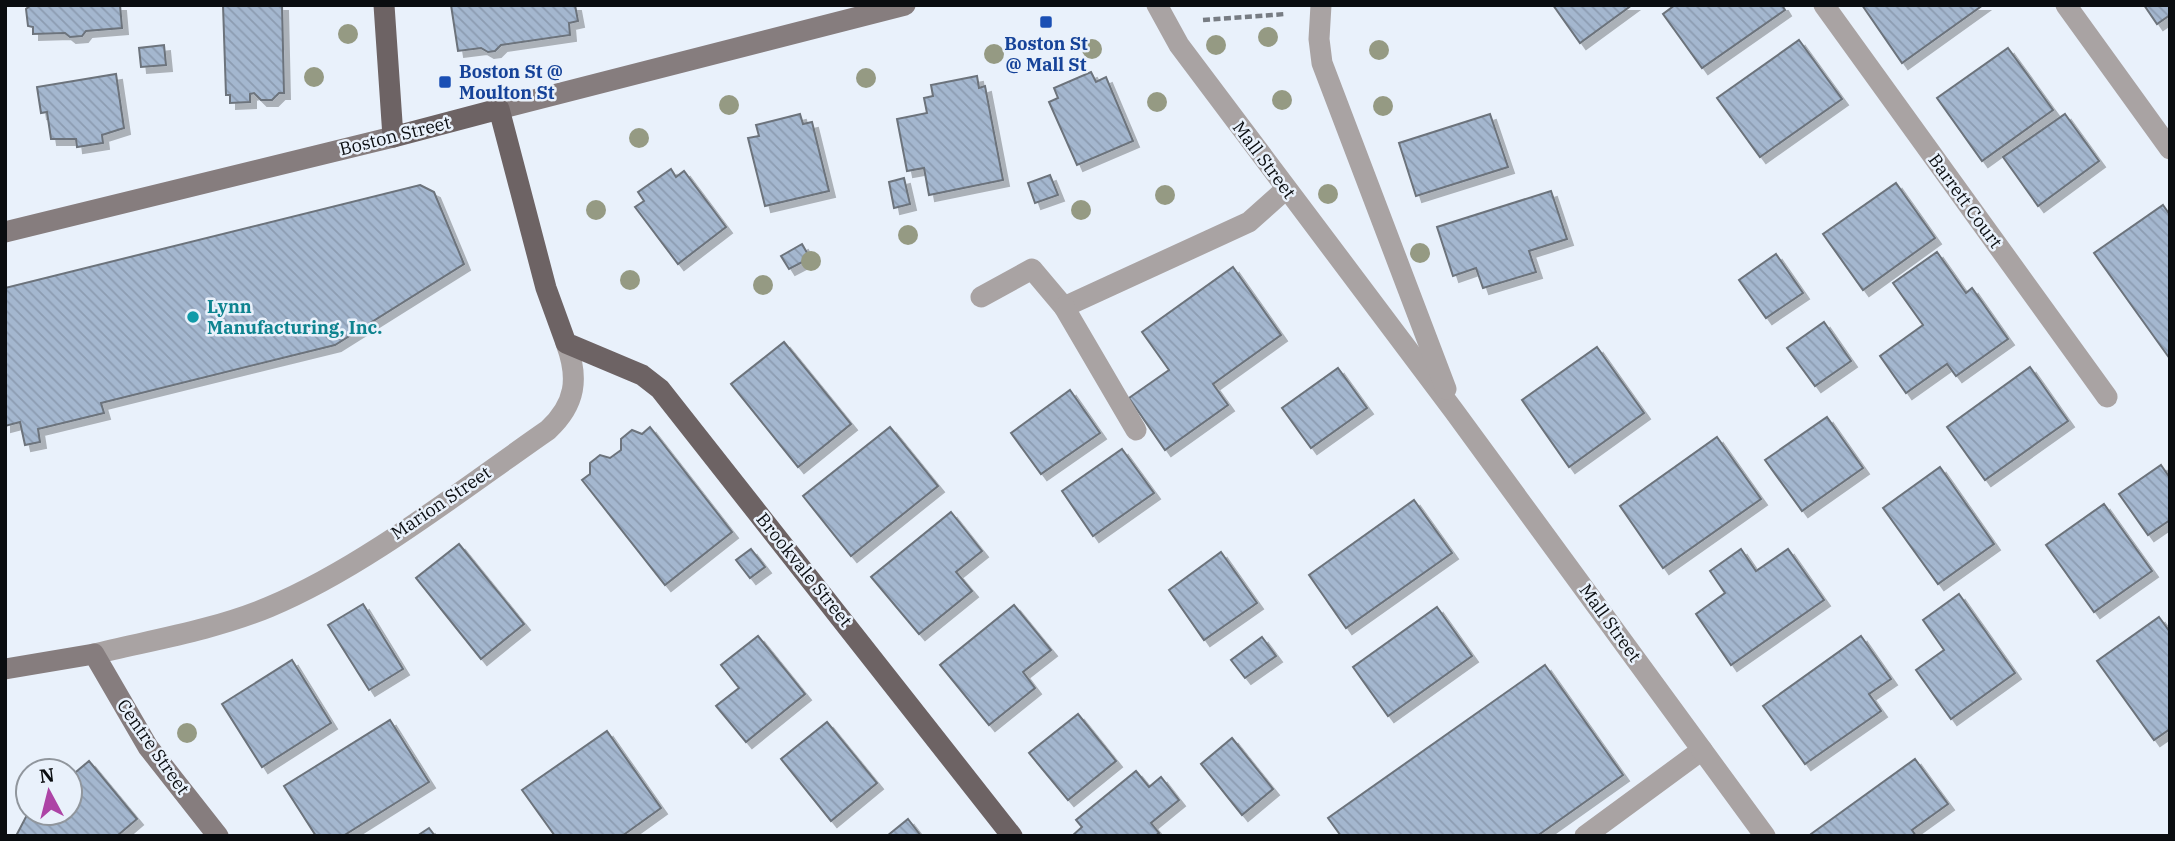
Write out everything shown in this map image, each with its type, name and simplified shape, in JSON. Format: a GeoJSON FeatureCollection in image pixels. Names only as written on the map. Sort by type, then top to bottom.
{"type":"FeatureCollection","features":[{"type":"Feature","properties":{"kind":"main road"},"geometry":{"type":"LineString","coordinates":[[384,5],[393,137]]}},
{"type":"Feature","properties":{"kind":"main road","name":"Boston Street"},"geometry":{"type":"LineString","coordinates":[[5,232],[393,137],[905,5]]}},
{"type":"Feature","properties":{"kind":"main road","name":"Marion Street"},"geometry":{"type":"LineString","coordinates":[[499,108],[546,288],[566,343]]}},
{"type":"Feature","properties":{"kind":"main road","name":"Brookvale Street"},"geometry":{"type":"LineString","coordinates":[[566,343],[642,375],[660,389],[1012,836]]}},
{"type":"Feature","properties":{"kind":"main road","name":"Marion Street"},"geometry":{"type":"LineString","coordinates":[[5,669],[94,654]]}},
{"type":"Feature","properties":{"kind":"main road","name":"Centre Street"},"geometry":{"type":"LineString","coordinates":[[94,654],[148,747],[218,836]]}},
{"type":"Feature","properties":{"kind":"street","name":"Mall Street"},"geometry":{"type":"LineString","coordinates":[[1157,5],[1178,45],[1454,411],[1765,836]]}},
{"type":"Feature","properties":{"kind":"street","name":"Mall Street"},"geometry":{"type":"LineString","coordinates":[[1321,5],[1319,39],[1322,63],[1454,411]]}},
{"type":"Feature","properties":{"kind":"street","name":"Barrett Court"},"geometry":{"type":"LineString","coordinates":[[1824,5],[2107,397]]}},
{"type":"Feature","properties":{"kind":"street"},"geometry":{"type":"LineString","coordinates":[[2066,5],[2170,149]]}},
{"type":"Feature","properties":{"kind":"street"},"geometry":{"type":"LineString","coordinates":[[1064,307],[1249,222],[1286,189]]}},
{"type":"Feature","properties":{"kind":"street"},"geometry":{"type":"LineString","coordinates":[[981,297],[1032,269],[1064,307],[1136,430]]}},
{"type":"Feature","properties":{"kind":"street","name":"Marion Street"},"geometry":{"type":"LineString","coordinates":[[94,654],[237,619],[271,606],[332,574],[430,511],[562,418],[571,402],[575,384],[574,366],[566,343]]}},
{"type":"Feature","properties":{"kind":"street"},"geometry":{"type":"LineString","coordinates":[[1585,836],[1702,750]]}},
{"type":"Feature","properties":{"kind":"path"},"geometry":{"type":"LineString","coordinates":[[1192,20],[1285,14]]}},
{"type":"Feature","properties":{"kind":"building"},"geometry":{"type":"Polygon","coordinates":[[[31,5],[120,5],[122,28],[86,31],[82,36],[70,37],[65,33],[33,34],[33,27],[28,26],[26,9],[31,5]]]}},
{"type":"Feature","properties":{"kind":"building"},"geometry":{"type":"Polygon","coordinates":[[[223,5],[282,5],[284,93],[279,93],[272,100],[261,100],[254,93],[250,94],[250,102],[230,103],[230,95],[226,95],[223,5]]]}},
{"type":"Feature","properties":{"kind":"building"},"geometry":{"type":"Polygon","coordinates":[[[451,5],[575,5],[578,21],[569,23],[570,35],[501,45],[495,51],[488,52],[481,48],[458,51],[451,5]]]}},
{"type":"Feature","properties":{"kind":"building"},"geometry":{"type":"Polygon","coordinates":[[[1553,5],[1632,5],[1580,43],[1553,5]]]}},
{"type":"Feature","properties":{"kind":"building"},"geometry":{"type":"Polygon","coordinates":[[[1675,5],[1782,5],[1785,10],[1702,68],[1663,14],[1675,5]]]}},
{"type":"Feature","properties":{"kind":"building"},"geometry":{"type":"Polygon","coordinates":[[[1862,5],[1983,5],[1902,63],[1862,5]]]}},
{"type":"Feature","properties":{"kind":"building"},"geometry":{"type":"Polygon","coordinates":[[[2144,5],[2170,5],[2170,15],[2157,24],[2144,5]]]}},
{"type":"Feature","properties":{"kind":"building"},"geometry":{"type":"Polygon","coordinates":[[[1799,40],[1842,99],[1760,157],[1717,98],[1799,40]]]}},
{"type":"Feature","properties":{"kind":"building"},"geometry":{"type":"Polygon","coordinates":[[[164,45],[166,65],[141,67],[139,48],[164,45]]]}},
{"type":"Feature","properties":{"kind":"building"},"geometry":{"type":"Polygon","coordinates":[[[2008,48],[2053,110],[1982,161],[1937,98],[2008,48]]]}},
{"type":"Feature","properties":{"kind":"building"},"geometry":{"type":"Polygon","coordinates":[[[1091,72],[1096,82],[1106,77],[1133,141],[1077,165],[1049,102],[1058,98],[1054,88],[1091,72]]]}},
{"type":"Feature","properties":{"kind":"building"},"geometry":{"type":"Polygon","coordinates":[[[116,74],[124,128],[102,135],[103,143],[77,147],[76,139],[51,139],[47,112],[41,113],[37,87],[116,74]]]}},
{"type":"Feature","properties":{"kind":"building"},"geometry":{"type":"Polygon","coordinates":[[[977,76],[979,88],[985,86],[1003,180],[929,195],[924,168],[907,171],[897,119],[927,113],[924,98],[933,96],[931,85],[977,76]]]}},
{"type":"Feature","properties":{"kind":"building"},"geometry":{"type":"Polygon","coordinates":[[[800,114],[803,124],[812,122],[829,191],[765,206],[748,138],[759,136],[756,125],[800,114]]]}},
{"type":"Feature","properties":{"kind":"building"},"geometry":{"type":"Polygon","coordinates":[[[1490,114],[1508,167],[1416,196],[1399,143],[1490,114]]]}},
{"type":"Feature","properties":{"kind":"building"},"geometry":{"type":"Polygon","coordinates":[[[2065,114],[2099,161],[2038,206],[2003,157],[2065,114]]]}},
{"type":"Feature","properties":{"kind":"building"},"geometry":{"type":"Polygon","coordinates":[[[671,169],[676,177],[684,171],[726,227],[678,264],[635,207],[644,201],[638,192],[671,169]]]}},
{"type":"Feature","properties":{"kind":"building"},"geometry":{"type":"Polygon","coordinates":[[[1050,175],[1058,195],[1035,203],[1028,183],[1050,175]]]}},
{"type":"Feature","properties":{"kind":"building"},"geometry":{"type":"Polygon","coordinates":[[[904,178],[910,204],[894,208],[889,182],[904,178]]]}},
{"type":"Feature","properties":{"kind":"building"},"geometry":{"type":"Polygon","coordinates":[[[1896,183],[1935,238],[1863,290],[1823,234],[1896,183]]]}},
{"type":"Feature","properties":{"kind":"building","name":"Lynn Manufacturing, Inc."},"geometry":{"type":"Polygon","coordinates":[[[420,185],[434,192],[464,264],[335,345],[101,403],[104,413],[38,429],[40,442],[25,445],[20,422],[5,426],[5,288],[420,185]]]}},
{"type":"Feature","properties":{"kind":"building"},"geometry":{"type":"Polygon","coordinates":[[[1551,191],[1567,239],[1529,251],[1536,272],[1483,288],[1476,268],[1453,276],[1437,227],[1551,191]]]}},
{"type":"Feature","properties":{"kind":"building"},"geometry":{"type":"Polygon","coordinates":[[[2163,205],[2170,215],[2170,359],[2094,253],[2163,205]]]}},
{"type":"Feature","properties":{"kind":"building"},"geometry":{"type":"Polygon","coordinates":[[[802,244],[810,258],[789,269],[781,256],[802,244]]]}},
{"type":"Feature","properties":{"kind":"building"},"geometry":{"type":"Polygon","coordinates":[[[1937,252],[1966,293],[1972,288],[2008,339],[1956,376],[1947,364],[1906,393],[1880,356],[1923,325],[1893,283],[1937,252]]]}},
{"type":"Feature","properties":{"kind":"building"},"geometry":{"type":"Polygon","coordinates":[[[1776,254],[1803,293],[1766,318],[1739,280],[1776,254]]]}},
{"type":"Feature","properties":{"kind":"building"},"geometry":{"type":"Polygon","coordinates":[[[1233,267],[1281,335],[1213,384],[1228,405],[1165,450],[1129,398],[1169,370],[1142,332],[1233,267]]]}},
{"type":"Feature","properties":{"kind":"building"},"geometry":{"type":"Polygon","coordinates":[[[1824,322],[1851,361],[1815,386],[1787,348],[1824,322]]]}},
{"type":"Feature","properties":{"kind":"building"},"geometry":{"type":"Polygon","coordinates":[[[784,342],[851,424],[798,467],[731,384],[784,342]]]}},
{"type":"Feature","properties":{"kind":"building"},"geometry":{"type":"Polygon","coordinates":[[[1597,347],[1644,413],[1569,467],[1522,400],[1597,347]]]}},
{"type":"Feature","properties":{"kind":"building"},"geometry":{"type":"Polygon","coordinates":[[[2030,367],[2068,421],[1985,480],[1947,427],[2030,367]]]}},
{"type":"Feature","properties":{"kind":"building"},"geometry":{"type":"Polygon","coordinates":[[[1338,368],[1367,408],[1311,448],[1282,408],[1338,368]]]}},
{"type":"Feature","properties":{"kind":"building"},"geometry":{"type":"Polygon","coordinates":[[[1070,390],[1100,433],[1041,474],[1011,433],[1070,390]]]}},
{"type":"Feature","properties":{"kind":"building"},"geometry":{"type":"Polygon","coordinates":[[[1827,417],[1863,468],[1802,511],[1765,460],[1827,417]]]}},
{"type":"Feature","properties":{"kind":"building"},"geometry":{"type":"Polygon","coordinates":[[[650,427],[732,532],[665,585],[582,480],[590,474],[590,463],[600,455],[610,458],[621,450],[621,439],[632,430],[642,434],[650,427]]]}},
{"type":"Feature","properties":{"kind":"building"},"geometry":{"type":"Polygon","coordinates":[[[890,427],[938,486],[851,556],[803,496],[890,427]]]}},
{"type":"Feature","properties":{"kind":"building"},"geometry":{"type":"Polygon","coordinates":[[[1717,437],[1761,499],[1663,568],[1620,506],[1717,437]]]}},
{"type":"Feature","properties":{"kind":"building"},"geometry":{"type":"Polygon","coordinates":[[[1122,449],[1154,493],[1093,536],[1062,491],[1122,449]]]}},
{"type":"Feature","properties":{"kind":"building"},"geometry":{"type":"Polygon","coordinates":[[[2161,465],[2170,478],[2170,520],[2148,535],[2119,494],[2161,465]]]}},
{"type":"Feature","properties":{"kind":"building"},"geometry":{"type":"Polygon","coordinates":[[[1940,467],[1994,544],[1938,584],[1883,508],[1940,467]]]}},
{"type":"Feature","properties":{"kind":"building"},"geometry":{"type":"Polygon","coordinates":[[[1414,500],[1452,553],[1346,628],[1309,575],[1414,500]]]}},
{"type":"Feature","properties":{"kind":"building"},"geometry":{"type":"Polygon","coordinates":[[[2104,504],[2152,571],[2094,612],[2046,545],[2104,504]]]}},
{"type":"Feature","properties":{"kind":"building"},"geometry":{"type":"Polygon","coordinates":[[[951,512],[982,551],[956,572],[972,591],[919,634],[871,577],[951,512]]]}},
{"type":"Feature","properties":{"kind":"building"},"geometry":{"type":"Polygon","coordinates":[[[459,544],[524,624],[481,659],[416,578],[459,544]]]}},
{"type":"Feature","properties":{"kind":"building"},"geometry":{"type":"Polygon","coordinates":[[[751,549],[765,567],[750,578],[736,560],[751,549]]]}},
{"type":"Feature","properties":{"kind":"building"},"geometry":{"type":"Polygon","coordinates":[[[1741,549],[1756,571],[1788,549],[1824,600],[1731,665],[1696,614],[1725,593],[1710,571],[1741,549]]]}},
{"type":"Feature","properties":{"kind":"building"},"geometry":{"type":"Polygon","coordinates":[[[1221,552],[1257,603],[1204,640],[1169,590],[1221,552]]]}},
{"type":"Feature","properties":{"kind":"building"},"geometry":{"type":"Polygon","coordinates":[[[1959,594],[2015,673],[1951,719],[1916,670],[1944,650],[1923,620],[1959,594]]]}},
{"type":"Feature","properties":{"kind":"building"},"geometry":{"type":"Polygon","coordinates":[[[363,604],[403,669],[369,690],[328,625],[363,604]]]}},
{"type":"Feature","properties":{"kind":"building"},"geometry":{"type":"Polygon","coordinates":[[[1014,605],[1051,650],[1023,672],[1035,688],[989,725],[940,665],[1014,605]]]}},
{"type":"Feature","properties":{"kind":"building"},"geometry":{"type":"Polygon","coordinates":[[[1437,607],[1472,656],[1388,716],[1353,667],[1437,607]]]}},
{"type":"Feature","properties":{"kind":"building"},"geometry":{"type":"Polygon","coordinates":[[[2159,617],[2170,632],[2170,729],[2154,740],[2097,661],[2159,617]]]}},
{"type":"Feature","properties":{"kind":"building"},"geometry":{"type":"Polygon","coordinates":[[[758,636],[805,694],[746,742],[716,706],[739,688],[721,665],[758,636]]]}},
{"type":"Feature","properties":{"kind":"building"},"geometry":{"type":"Polygon","coordinates":[[[1861,636],[1891,679],[1869,694],[1881,711],[1805,764],[1763,706],[1861,636]]]}},
{"type":"Feature","properties":{"kind":"building"},"geometry":{"type":"Polygon","coordinates":[[[1262,637],[1276,656],[1245,678],[1231,660],[1262,637]]]}},
{"type":"Feature","properties":{"kind":"building"},"geometry":{"type":"Polygon","coordinates":[[[292,660],[331,723],[262,767],[222,704],[292,660]]]}},
{"type":"Feature","properties":{"kind":"building"},"geometry":{"type":"Polygon","coordinates":[[[1545,665],[1623,775],[1537,836],[1341,836],[1328,818],[1545,665]]]}},
{"type":"Feature","properties":{"kind":"building"},"geometry":{"type":"Polygon","coordinates":[[[1078,714],[1116,761],[1068,800],[1029,753],[1078,714]]]}},
{"type":"Feature","properties":{"kind":"building"},"geometry":{"type":"Polygon","coordinates":[[[390,720],[429,782],[343,836],[316,836],[284,786],[390,720]]]}},
{"type":"Feature","properties":{"kind":"building"},"geometry":{"type":"Polygon","coordinates":[[[827,722],[877,783],[831,821],[781,759],[827,722]]]}},
{"type":"Feature","properties":{"kind":"building"},"geometry":{"type":"Polygon","coordinates":[[[607,731],[661,808],[622,836],[555,836],[522,790],[607,731]]]}},
{"type":"Feature","properties":{"kind":"building"},"geometry":{"type":"Polygon","coordinates":[[[1232,738],[1273,789],[1242,815],[1201,764],[1232,738]]]}},
{"type":"Feature","properties":{"kind":"building"},"geometry":{"type":"Polygon","coordinates":[[[1915,759],[1948,804],[1912,830],[1916,836],[1812,836],[1811,834],[1915,759]]]}},
{"type":"Feature","properties":{"kind":"building"},"geometry":{"type":"Polygon","coordinates":[[[89,761],[137,819],[117,836],[16,836],[21,827],[84,827],[84,765],[89,761]]]}},
{"type":"Feature","properties":{"kind":"building"},"geometry":{"type":"Polygon","coordinates":[[[1136,771],[1149,787],[1161,777],[1179,800],[1151,823],[1159,833],[1155,836],[1072,836],[1082,827],[1076,820],[1136,771]]]}},
{"type":"Feature","properties":{"kind":"building"},"geometry":{"type":"Polygon","coordinates":[[[908,819],[921,836],[887,836],[908,819]]]}},
{"type":"Feature","properties":{"kind":"building"},"geometry":{"type":"Polygon","coordinates":[[[429,828],[435,836],[417,836],[429,828]]]}},
{"type":"Feature","properties":{"kind":"place","name":"Boston St @ Mall St"},"geometry":{"type":"Point","coordinates":[1046,22]}},
{"type":"Feature","properties":{"kind":"place","name":"Boston St @ Moulton St"},"geometry":{"type":"Point","coordinates":[445,82]}},
{"type":"Feature","properties":{"kind":"place","name":"Lynn Manufacturing, Inc."},"geometry":{"type":"Point","coordinates":[193,317]}}]}
